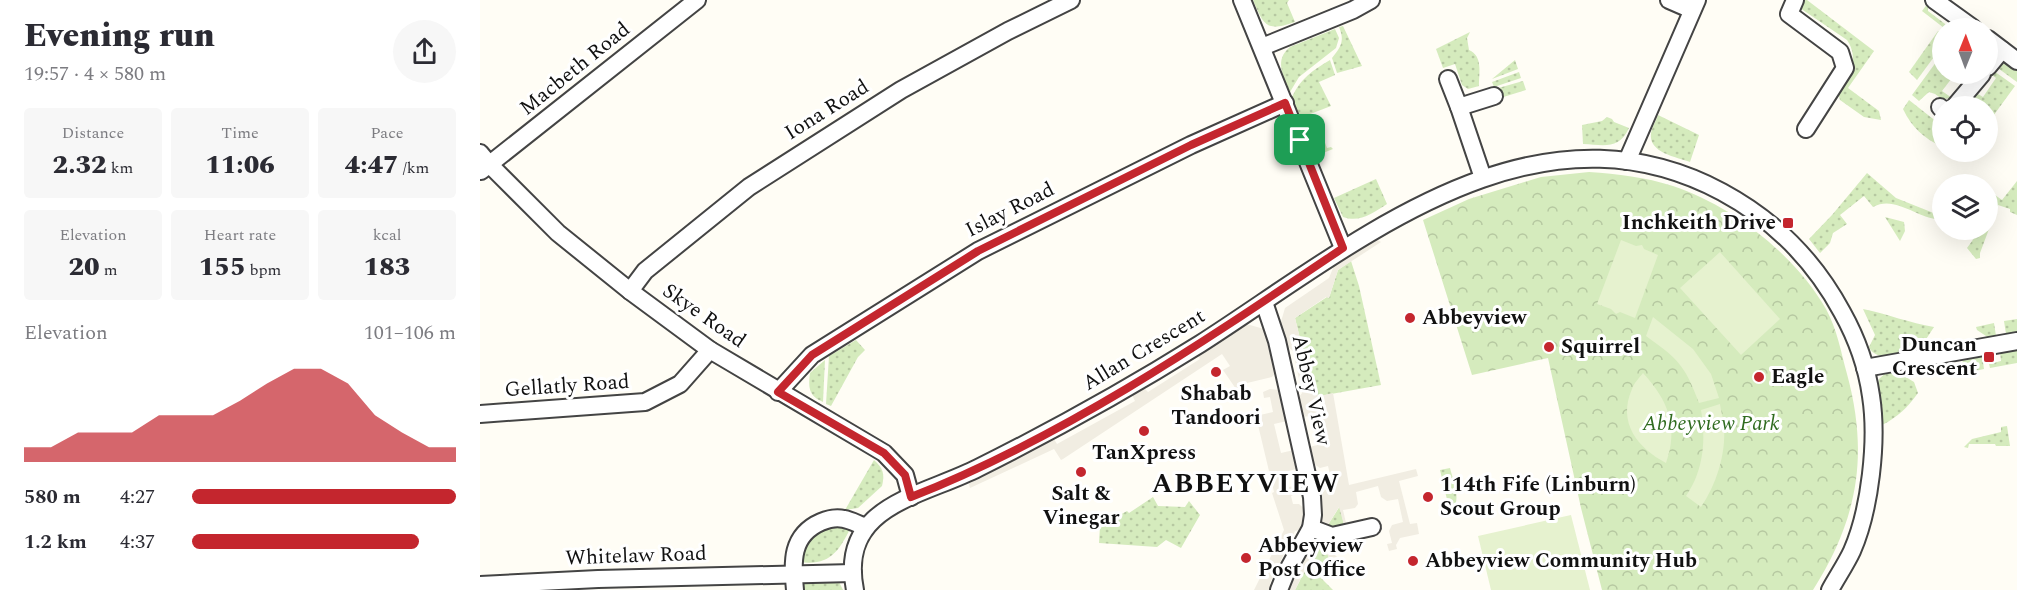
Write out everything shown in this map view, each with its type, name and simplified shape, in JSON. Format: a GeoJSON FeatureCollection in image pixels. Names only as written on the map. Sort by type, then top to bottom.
{"type":"FeatureCollection","features":[{"type":"Feature","properties":{"kind":"street","name":"Macbeth Road"},"geometry":{"type":"LineString","coordinates":[[483,163],[697,0]]}},
{"type":"Feature","properties":{"kind":"street","name":"Iona Road"},"geometry":{"type":"LineString","coordinates":[[630,291],[645,271],[748,187],[901,90],[1008,30],[1071,0]]}},
{"type":"Feature","properties":{"kind":"street"},"geometry":{"type":"LineString","coordinates":[[1242,0],[1343,248]]}},
{"type":"Feature","properties":{"kind":"street"},"geometry":{"type":"LineString","coordinates":[[1262,47],[1371,0]]}},
{"type":"Feature","properties":{"kind":"street"},"geometry":{"type":"LineString","coordinates":[[1627,162],[1694,5],[1670,0]]}},
{"type":"Feature","properties":{"kind":"street"},"geometry":{"type":"LineString","coordinates":[[1795,0],[1789,14],[1840,51],[1845,68],[1806,129]]}},
{"type":"Feature","properties":{"kind":"street"},"geometry":{"type":"LineString","coordinates":[[1934,0],[1959,18]]}},
{"type":"Feature","properties":{"kind":"street"},"geometry":{"type":"LineString","coordinates":[[1998,47],[2017,61]]}},
{"type":"Feature","properties":{"kind":"street"},"geometry":{"type":"LineString","coordinates":[[1998,55],[2002,50]]}},
{"type":"Feature","properties":{"kind":"street"},"geometry":{"type":"LineString","coordinates":[[1448,79],[1483,178]]}},
{"type":"Feature","properties":{"kind":"street"},"geometry":{"type":"LineString","coordinates":[[1958,96],[1971,84]]}},
{"type":"Feature","properties":{"kind":"street"},"geometry":{"type":"LineString","coordinates":[[1459,107],[1494,96]]}},
{"type":"Feature","properties":{"kind":"street","name":"Islay Road"},"geometry":{"type":"LineString","coordinates":[[778,392],[812,355],[978,251],[1191,145],[1285,103]]}},
{"type":"Feature","properties":{"kind":"street","name":"Allan Crescent"},"geometry":{"type":"LineString","coordinates":[[853,573],[853,555],[860,537],[866,527],[892,504],[959,478],[1100,404],[1151,374],[1264,302],[1343,248],[1400,214],[1483,178],[1545,162],[1576,159],[1627,162],[1667,170],[1702,182],[1742,203],[1786,236],[1826,283],[1847,321],[1864,368]]}},
{"type":"Feature","properties":{"kind":"street","name":"Skye Road"},"geometry":{"type":"LineString","coordinates":[[483,163],[558,233],[630,291],[710,350],[884,453],[905,475],[911,497]]}},
{"type":"Feature","properties":{"kind":"street","name":"Abbey View"},"geometry":{"type":"LineString","coordinates":[[1264,302],[1279,351],[1312,497],[1313,515],[1311,528],[1279,590]]}},
{"type":"Feature","properties":{"kind":"street"},"geometry":{"type":"LineString","coordinates":[[1830,590],[1852,552],[1861,526],[1868,492],[1872,416],[1871,396],[1864,368],[2017,340]]}},
{"type":"Feature","properties":{"kind":"street","name":"Gellatly Road"},"geometry":{"type":"LineString","coordinates":[[480,414],[645,402],[680,384],[710,350]]}},
{"type":"Feature","properties":{"kind":"street"},"geometry":{"type":"LineString","coordinates":[[794,582],[795,550],[806,531],[830,519],[843,519],[866,527]]}},
{"type":"Feature","properties":{"kind":"street"},"geometry":{"type":"LineString","coordinates":[[1311,528],[1332,536],[1371,527]]}},
{"type":"Feature","properties":{"kind":"street"},"geometry":{"type":"LineString","coordinates":[[853,573],[855,590]]}},
{"type":"Feature","properties":{"kind":"street","name":"Whitelaw Road"},"geometry":{"type":"LineString","coordinates":[[480,585],[794,582],[853,573]]}},
{"type":"Feature","properties":{"kind":"green space"},"geometry":{"type":"Polygon","coordinates":[[[1253,0],[1289,0],[1287,3],[1295,22],[1278,26],[1267,25],[1253,0]]]}},
{"type":"Feature","properties":{"kind":"green space"},"geometry":{"type":"Polygon","coordinates":[[[1800,0],[1807,0],[1874,51],[1848,88],[1879,111],[1881,120],[1864,117],[1840,100],[1838,92],[1852,67],[1851,47],[1847,40],[1800,8],[1800,0]]]}},
{"type":"Feature","properties":{"kind":"green space"},"geometry":{"type":"Polygon","coordinates":[[[1928,3],[1928,11],[1937,18],[1932,19],[1922,11],[1928,3]]]}},
{"type":"Feature","properties":{"kind":"green space"},"geometry":{"type":"Polygon","coordinates":[[[1343,26],[1362,66],[1337,73],[1332,58],[1341,44],[1342,36],[1339,27],[1343,26]]]}},
{"type":"Feature","properties":{"kind":"green space"},"geometry":{"type":"Polygon","coordinates":[[[1335,29],[1339,38],[1336,48],[1299,77],[1290,92],[1281,68],[1285,52],[1290,47],[1335,29]]]}},
{"type":"Feature","properties":{"kind":"green space"},"geometry":{"type":"Polygon","coordinates":[[[1470,32],[1467,38],[1469,50],[1478,61],[1479,86],[1468,89],[1462,85],[1455,64],[1443,68],[1436,49],[1470,32]]]}},
{"type":"Feature","properties":{"kind":"green space"},"geometry":{"type":"Polygon","coordinates":[[[1932,39],[1932,60],[1917,80],[1909,72],[1932,39]]]}},
{"type":"Feature","properties":{"kind":"green space"},"geometry":{"type":"Polygon","coordinates":[[[1330,60],[1335,75],[1319,82],[1331,106],[1300,118],[1292,97],[1295,91],[1318,67],[1330,60]]]}},
{"type":"Feature","properties":{"kind":"green space"},"geometry":{"type":"Polygon","coordinates":[[[1515,60],[1518,69],[1492,79],[1515,60]]]}},
{"type":"Feature","properties":{"kind":"green space"},"geometry":{"type":"Polygon","coordinates":[[[1998,64],[2010,64],[2017,69],[2017,82],[1998,68],[1998,64]]]}},
{"type":"Feature","properties":{"kind":"green space"},"geometry":{"type":"Polygon","coordinates":[[[1932,68],[1932,84],[1947,84],[1942,91],[1949,96],[1938,96],[1929,92],[1919,101],[1912,95],[1932,68]]]}},
{"type":"Feature","properties":{"kind":"green space"},"geometry":{"type":"Polygon","coordinates":[[[1519,72],[1521,78],[1494,87],[1492,82],[1519,72]]]}},
{"type":"Feature","properties":{"kind":"green space"},"geometry":{"type":"Polygon","coordinates":[[[1998,74],[2015,86],[1998,109],[1998,96],[1984,96],[1992,84],[1998,84],[1998,74]]]}},
{"type":"Feature","properties":{"kind":"green space"},"geometry":{"type":"Polygon","coordinates":[[[1523,81],[1526,90],[1497,99],[1495,89],[1523,81]]]}},
{"type":"Feature","properties":{"kind":"green space"},"geometry":{"type":"Polygon","coordinates":[[[1973,91],[1981,96],[1970,96],[1973,91]]]}},
{"type":"Feature","properties":{"kind":"green space"},"geometry":{"type":"Polygon","coordinates":[[[1909,100],[1932,118],[1932,141],[1910,122],[1903,109],[1909,100]]]}},
{"type":"Feature","properties":{"kind":"green space"},"geometry":{"type":"Polygon","coordinates":[[[1658,115],[1699,135],[1690,162],[1664,153],[1654,145],[1651,133],[1658,115]]]}},
{"type":"Feature","properties":{"kind":"green space"},"geometry":{"type":"Polygon","coordinates":[[[1315,116],[1320,129],[1309,135],[1304,120],[1315,116]]]}},
{"type":"Feature","properties":{"kind":"green space"},"geometry":{"type":"Polygon","coordinates":[[[1607,117],[1629,128],[1621,140],[1610,145],[1583,144],[1582,125],[1602,121],[1607,117]]]}},
{"type":"Feature","properties":{"kind":"green space"},"geometry":{"type":"Polygon","coordinates":[[[1321,132],[1327,148],[1333,149],[1318,155],[1311,137],[1321,132]]]}},
{"type":"Feature","properties":{"kind":"green space","name":"Abbeyview Park"},"geometry":{"type":"Polygon","coordinates":[[[1589,172],[1631,176],[1663,183],[1718,206],[1740,219],[1780,252],[1813,289],[1826,309],[1833,324],[1854,404],[1858,459],[1849,512],[1828,564],[1813,590],[1602,590],[1581,508],[1548,358],[1472,375],[1423,220],[1469,199],[1541,177],[1589,172]]]}},
{"type":"Feature","properties":{"kind":"green space"},"geometry":{"type":"Polygon","coordinates":[[[1867,173],[1896,198],[1932,212],[1932,219],[1890,204],[1873,207],[1864,196],[1840,215],[1847,224],[1833,233],[1830,243],[1820,253],[1809,239],[1867,173]]]}},
{"type":"Feature","properties":{"kind":"green space"},"geometry":{"type":"Polygon","coordinates":[[[1376,179],[1387,204],[1361,218],[1343,217],[1334,198],[1376,179]]]}},
{"type":"Feature","properties":{"kind":"green space"},"geometry":{"type":"Polygon","coordinates":[[[2017,181],[2017,215],[2010,212],[2010,209],[1998,205],[1998,197],[2002,200],[2017,181]]]}},
{"type":"Feature","properties":{"kind":"green space"},"geometry":{"type":"Polygon","coordinates":[[[1885,217],[1904,222],[1905,231],[1900,241],[1885,217]]]}},
{"type":"Feature","properties":{"kind":"green space"},"geometry":{"type":"Polygon","coordinates":[[[1621,240],[1636,246],[1642,245],[1644,249],[1658,255],[1635,318],[1620,312],[1616,314],[1611,309],[1597,304],[1621,240]]]}},
{"type":"Feature","properties":{"kind":"green space"},"geometry":{"type":"Polygon","coordinates":[[[1973,240],[1985,240],[1980,258],[1976,259],[1967,248],[1973,240]]]}},
{"type":"Feature","properties":{"kind":"green space"},"geometry":{"type":"Polygon","coordinates":[[[1720,252],[1780,319],[1741,355],[1680,288],[1720,252]]]}},
{"type":"Feature","properties":{"kind":"green space"},"geometry":{"type":"Polygon","coordinates":[[[1351,261],[1359,286],[1381,385],[1320,396],[1313,392],[1295,318],[1327,297],[1329,298],[1338,270],[1351,261]]]}},
{"type":"Feature","properties":{"kind":"green space"},"geometry":{"type":"Polygon","coordinates":[[[1863,309],[1934,327],[1919,350],[1891,356],[1878,355],[1869,347],[1875,335],[1863,309]]]}},
{"type":"Feature","properties":{"kind":"green space"},"geometry":{"type":"Polygon","coordinates":[[[1653,317],[1693,349],[1711,374],[1719,398],[1699,403],[1685,371],[1673,357],[1646,336],[1653,317]]]}},
{"type":"Feature","properties":{"kind":"green space"},"geometry":{"type":"Polygon","coordinates":[[[2017,319],[2017,332],[2006,334],[2004,321],[2017,319]]]}},
{"type":"Feature","properties":{"kind":"green space"},"geometry":{"type":"Polygon","coordinates":[[[1994,323],[1996,336],[1989,338],[1976,327],[1994,323]]]}},
{"type":"Feature","properties":{"kind":"green space"},"geometry":{"type":"Polygon","coordinates":[[[856,340],[865,350],[858,357],[831,406],[826,404],[829,356],[856,340]]]}},
{"type":"Feature","properties":{"kind":"green space"},"geometry":{"type":"Polygon","coordinates":[[[2017,349],[2017,363],[1990,368],[1989,364],[2001,361],[2000,352],[2017,349]]]}},
{"type":"Feature","properties":{"kind":"green space"},"geometry":{"type":"Polygon","coordinates":[[[1982,355],[1984,369],[1956,375],[1956,371],[1965,358],[1982,355]]]}},
{"type":"Feature","properties":{"kind":"green space"},"geometry":{"type":"Polygon","coordinates":[[[825,360],[823,402],[812,394],[809,378],[810,373],[825,360]]]}},
{"type":"Feature","properties":{"kind":"green space"},"geometry":{"type":"Polygon","coordinates":[[[1891,368],[1914,382],[1918,393],[1893,419],[1882,425],[1877,389],[1879,379],[1891,368]]]}},
{"type":"Feature","properties":{"kind":"green space"},"geometry":{"type":"Polygon","coordinates":[[[1643,373],[1659,393],[1669,415],[1671,438],[1666,463],[1639,442],[1629,423],[1628,401],[1634,385],[1643,373]]]}},
{"type":"Feature","properties":{"kind":"green space"},"geometry":{"type":"Polygon","coordinates":[[[1720,404],[1724,422],[1722,459],[1711,489],[1701,507],[1686,496],[1697,476],[1702,454],[1701,410],[1720,404]]]}},
{"type":"Feature","properties":{"kind":"green space"},"geometry":{"type":"Polygon","coordinates":[[[2007,426],[2010,446],[1969,444],[1968,448],[1964,447],[1972,439],[2001,432],[2001,427],[2007,426]]]}},
{"type":"Feature","properties":{"kind":"green space"},"geometry":{"type":"Polygon","coordinates":[[[874,460],[883,472],[882,486],[858,508],[845,510],[874,460]]]}},
{"type":"Feature","properties":{"kind":"green space"},"geometry":{"type":"Polygon","coordinates":[[[1450,468],[1457,497],[1454,508],[1450,512],[1440,470],[1450,468]]]}},
{"type":"Feature","properties":{"kind":"green space"},"geometry":{"type":"Polygon","coordinates":[[[1153,497],[1158,506],[1185,507],[1189,501],[1200,515],[1181,548],[1166,540],[1157,547],[1099,543],[1100,526],[1127,511],[1129,513],[1153,497]]]}},
{"type":"Feature","properties":{"kind":"green space"},"geometry":{"type":"Polygon","coordinates":[[[1340,506],[1344,525],[1326,528],[1340,506]]]}},
{"type":"Feature","properties":{"kind":"green space"},"geometry":{"type":"Polygon","coordinates":[[[1571,515],[1590,590],[1491,590],[1478,536],[1571,515]]]}},
{"type":"Feature","properties":{"kind":"green space"},"geometry":{"type":"Polygon","coordinates":[[[851,527],[838,550],[832,555],[819,562],[800,562],[808,544],[818,534],[832,529],[851,527]]]}},
{"type":"Feature","properties":{"kind":"green space"},"geometry":{"type":"Polygon","coordinates":[[[1319,544],[1324,546],[1329,558],[1326,568],[1309,560],[1319,544]]]}},
{"type":"Feature","properties":{"kind":"green space"},"geometry":{"type":"Polygon","coordinates":[[[1308,565],[1333,590],[1295,590],[1308,565]]]}},
{"type":"Feature","properties":{"kind":"green space"},"geometry":{"type":"Polygon","coordinates":[[[802,580],[835,580],[839,582],[843,590],[800,590],[802,580]]]}},
{"type":"Feature","properties":{"kind":"shaded area"},"geometry":{"type":"Polygon","coordinates":[[[1374,238],[1381,242],[1338,270],[1329,298],[1326,297],[1295,318],[1313,392],[1320,396],[1333,393],[1349,485],[1416,469],[1418,476],[1399,481],[1410,524],[1417,523],[1419,534],[1400,538],[1396,545],[1397,549],[1389,551],[1387,544],[1392,543],[1389,531],[1392,525],[1403,522],[1398,499],[1387,501],[1381,497],[1378,486],[1356,492],[1358,504],[1355,508],[1343,510],[1346,523],[1357,522],[1344,525],[1339,507],[1326,528],[1320,522],[1321,495],[1325,490],[1333,487],[1328,466],[1320,468],[1311,462],[1309,447],[1322,444],[1317,415],[1302,417],[1297,400],[1302,393],[1293,351],[1285,345],[1280,325],[1285,308],[1329,278],[1335,263],[1374,238]]]}},
{"type":"Feature","properties":{"kind":"shaded area"},"geometry":{"type":"Polygon","coordinates":[[[1250,325],[1264,329],[1267,334],[1277,371],[1272,377],[1243,384],[1236,389],[1223,370],[1230,366],[1222,354],[1063,459],[1061,460],[1054,449],[970,488],[968,481],[1054,439],[1057,444],[1135,401],[1132,395],[1144,388],[1148,392],[1200,359],[1198,355],[1232,331],[1241,326],[1250,325]]]}},
{"type":"Feature","properties":{"kind":"shaded area"},"geometry":{"type":"Polygon","coordinates":[[[1270,389],[1281,391],[1287,421],[1274,424],[1281,453],[1294,450],[1298,465],[1296,469],[1285,472],[1289,487],[1301,484],[1304,490],[1291,496],[1293,504],[1299,504],[1307,511],[1304,529],[1295,531],[1270,583],[1272,590],[1254,590],[1284,530],[1272,493],[1274,492],[1258,425],[1262,423],[1260,415],[1273,412],[1270,397],[1264,398],[1263,392],[1270,389]]]}},
{"type":"Feature","properties":{"kind":"shaded area"},"geometry":{"type":"Polygon","coordinates":[[[1317,539],[1324,541],[1330,555],[1337,557],[1329,558],[1324,546],[1317,546],[1295,590],[1287,590],[1311,542],[1317,539]]]}},
{"type":"Feature","properties":{"kind":"place","name":"Inchkeith Drive"},"geometry":{"type":"Point","coordinates":[1788,223]}},
{"type":"Feature","properties":{"kind":"place","name":"Abbeyview"},"geometry":{"type":"Point","coordinates":[1410,318]}},
{"type":"Feature","properties":{"kind":"place","name":"Squirrel"},"geometry":{"type":"Point","coordinates":[1549,347]}},
{"type":"Feature","properties":{"kind":"place","name":"Duncan Crescent"},"geometry":{"type":"Point","coordinates":[1989,357]}},
{"type":"Feature","properties":{"kind":"place","name":"Shabab Tandoori"},"geometry":{"type":"Point","coordinates":[1216,372]}},
{"type":"Feature","properties":{"kind":"place","name":"Eagle"},"geometry":{"type":"Point","coordinates":[1759,377]}},
{"type":"Feature","properties":{"kind":"place","name":"TanXpress"},"geometry":{"type":"Point","coordinates":[1144,431]}},
{"type":"Feature","properties":{"kind":"place","name":"Salt & Vinegar"},"geometry":{"type":"Point","coordinates":[1081,472]}},
{"type":"Feature","properties":{"kind":"place","name":"114th Fife (Linburn) Scout Group"},"geometry":{"type":"Point","coordinates":[1428,497]}},
{"type":"Feature","properties":{"kind":"place","name":"Abbeyview Post Office"},"geometry":{"type":"Point","coordinates":[1246,558]}},
{"type":"Feature","properties":{"kind":"place","name":"Abbeyview Community Hub"},"geometry":{"type":"Point","coordinates":[1413,561]}},
{"type":"Feature","properties":{"kind":"district","name":"ABBEYVIEW"},"geometry":{"type":"Point","coordinates":[1246,484]}},
{"type":"Feature","properties":{"kind":"route"},"geometry":{"type":"LineString","coordinates":[[1285,103],[1300,140],[1343,248],[1264,302],[1151,374],[1026,444],[959,478],[911,497],[905,475],[884,453],[778,392],[812,355],[978,251],[1191,145],[1285,103]]}}]}
